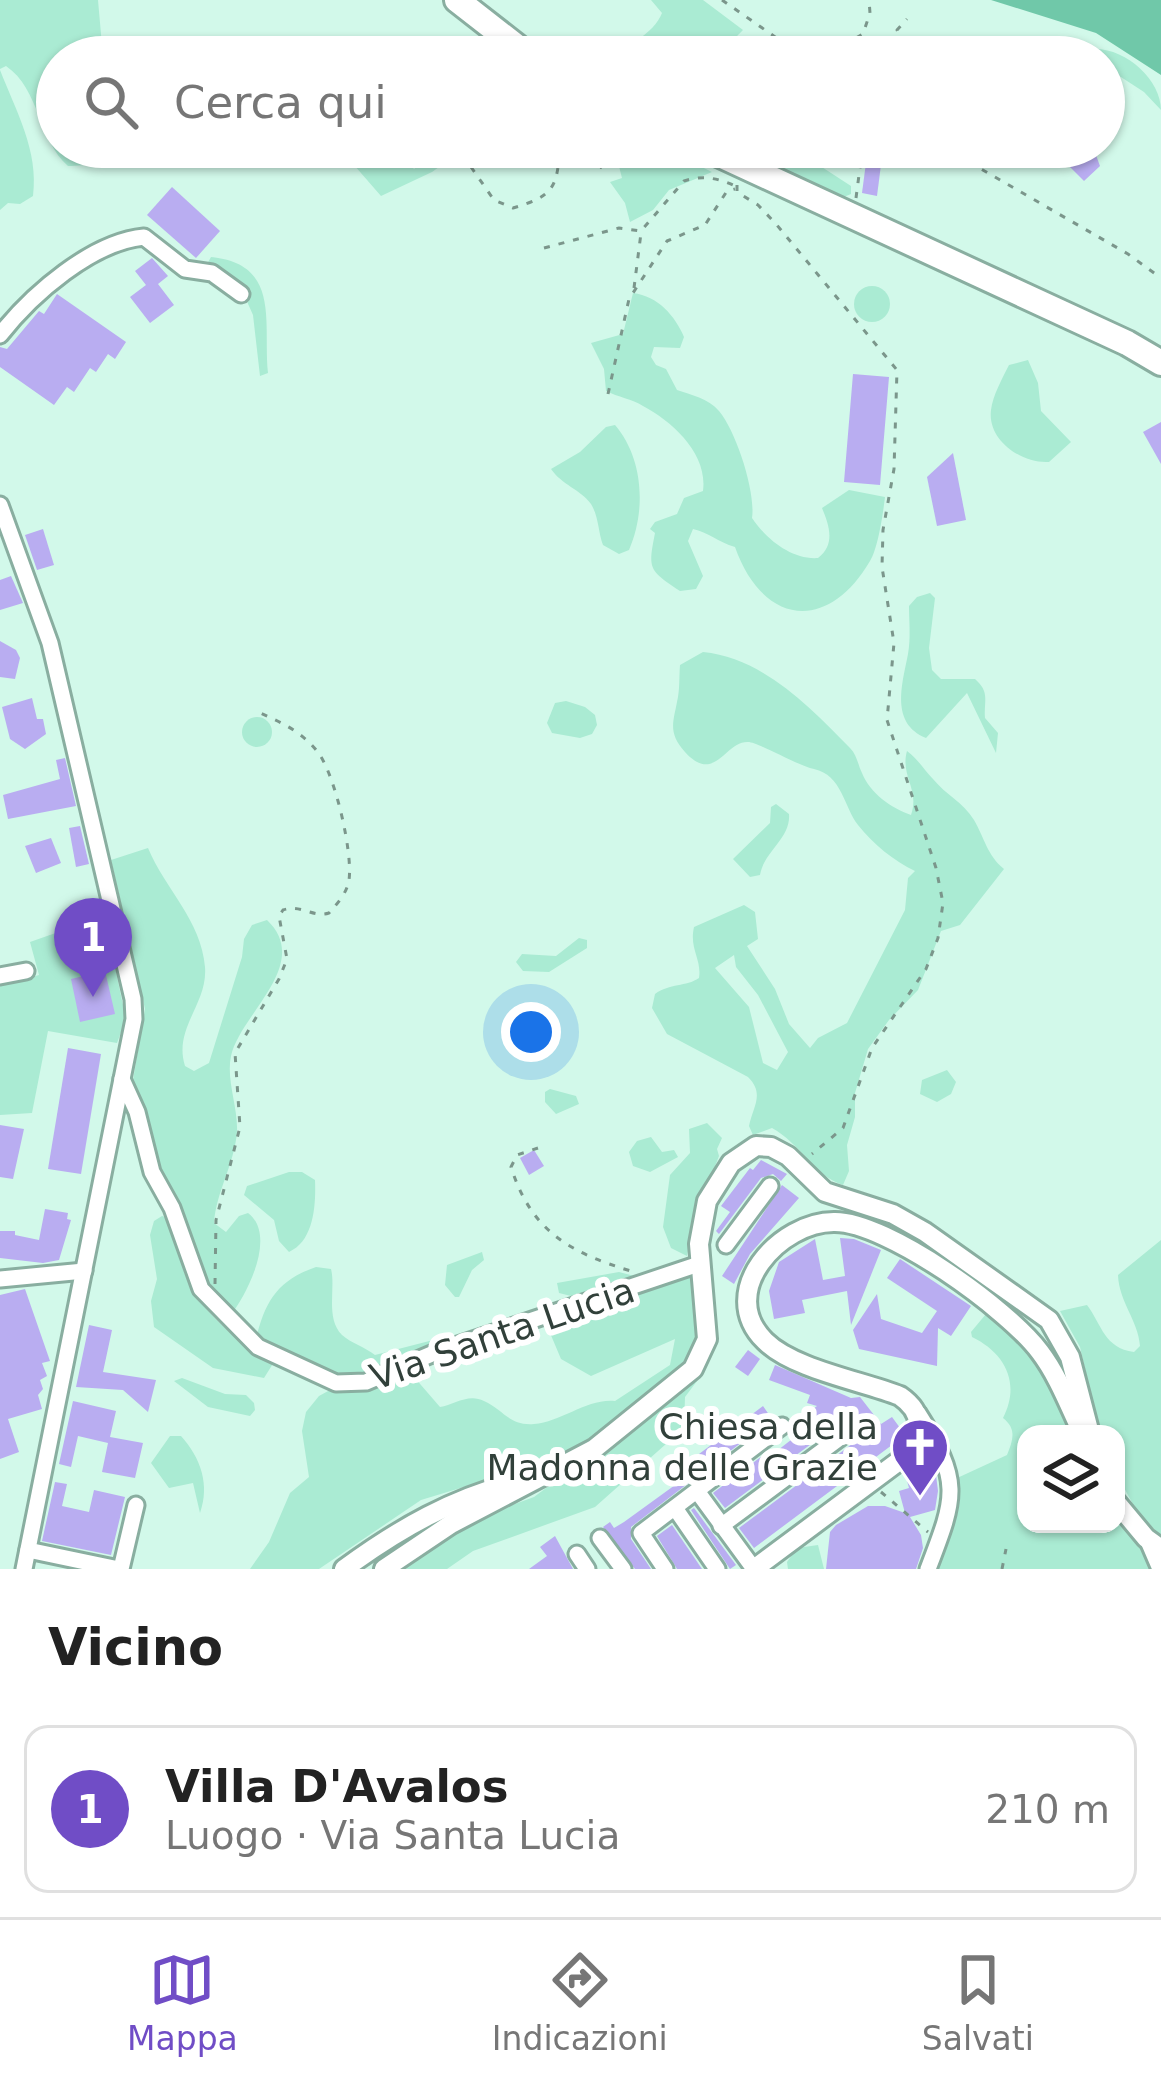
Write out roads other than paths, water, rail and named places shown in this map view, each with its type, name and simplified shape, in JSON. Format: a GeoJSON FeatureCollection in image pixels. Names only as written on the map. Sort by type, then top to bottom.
{"type":"FeatureCollection","features":[{"type":"Feature","properties":{"kind":"main road"},"geometry":{"type":"LineString","coordinates":[[457,0],[503,36]]}},
{"type":"Feature","properties":{"kind":"main road"},"geometry":{"type":"LineString","coordinates":[[747,168],[1161,363]]}},
{"type":"Feature","properties":{"kind":"street"},"geometry":{"type":"LineString","coordinates":[[0,335],[42,294],[121,239],[143,237],[184,269],[212,273],[241,294]]}},
{"type":"Feature","properties":{"kind":"street"},"geometry":{"type":"LineString","coordinates":[[0,505],[50,643],[130,982],[134,1019],[24,1569]]}},
{"type":"Feature","properties":{"kind":"street"},"geometry":{"type":"LineString","coordinates":[[0,976],[26,970]]}},
{"type":"Feature","properties":{"kind":"street","name":"Via Santa Lucia"},"geometry":{"type":"LineString","coordinates":[[122,1079],[137,1112],[152,1172],[172,1208],[189,1262],[212,1303],[258,1347],[319,1377],[354,1384],[699,1264]]}},
{"type":"Feature","properties":{"kind":"street"},"geometry":{"type":"LineString","coordinates":[[385,1569],[422,1540],[594,1449],[693,1369],[703,1354],[709,1322],[699,1264],[702,1223],[719,1178],[746,1149],[764,1145],[777,1149],[825,1192],[892,1214],[926,1232],[1048,1320],[1070,1357],[1085,1425]]}},
{"type":"Feature","properties":{"kind":"street"},"geometry":{"type":"LineString","coordinates":[[726,1245],[770,1186]]}},
{"type":"Feature","properties":{"kind":"street"},"geometry":{"type":"LineString","coordinates":[[928,1569],[953,1487],[936,1442],[918,1413],[900,1396],[799,1361],[764,1340],[750,1316],[748,1294],[762,1261],[776,1244],[791,1233],[824,1222],[853,1223],[889,1235],[1031,1341],[1082,1425]]}},
{"type":"Feature","properties":{"kind":"street"},"geometry":{"type":"LineString","coordinates":[[0,1279],[84,1270]]}},
{"type":"Feature","properties":{"kind":"street"},"geometry":{"type":"LineString","coordinates":[[910,1447],[918,1433],[918,1413]]}},
{"type":"Feature","properties":{"kind":"street"},"geometry":{"type":"LineString","coordinates":[[665,1569],[641,1533],[782,1426]]}},
{"type":"Feature","properties":{"kind":"street"},"geometry":{"type":"LineString","coordinates":[[721,1526],[845,1434]]}},
{"type":"Feature","properties":{"kind":"street"},"geometry":{"type":"LineString","coordinates":[[698,1491],[754,1569],[870,1483],[910,1447],[926,1436],[936,1442]]}},
{"type":"Feature","properties":{"kind":"street"},"geometry":{"type":"LineString","coordinates":[[344,1569],[416,1520],[460,1498],[547,1474]]}},
{"type":"Feature","properties":{"kind":"street"},"geometry":{"type":"LineString","coordinates":[[28,1550],[120,1569],[136,1504]]}},
{"type":"Feature","properties":{"kind":"street"},"geometry":{"type":"LineString","coordinates":[[674,1508],[717,1569]]}},
{"type":"Feature","properties":{"kind":"street"},"geometry":{"type":"LineString","coordinates":[[1125,1512],[1154,1544],[1160,1569]]}},
{"type":"Feature","properties":{"kind":"street"},"geometry":{"type":"LineString","coordinates":[[600,1538],[623,1569]]}},
{"type":"Feature","properties":{"kind":"street"},"geometry":{"type":"LineString","coordinates":[[577,1554],[587,1569]]}},
{"type":"Feature","properties":{"kind":"place","name":"Villa D'Avalos"},"geometry":{"type":"Point","coordinates":[93,997]}},
{"type":"Feature","properties":{"kind":"place","name":"Chiesa della Madonna delle Grazie"},"geometry":{"type":"Point","coordinates":[920,1498]}}]}
